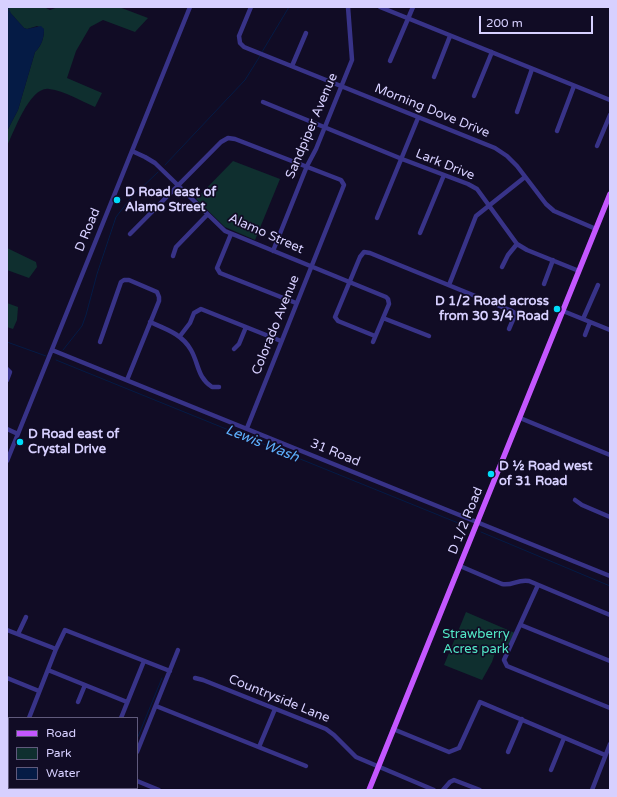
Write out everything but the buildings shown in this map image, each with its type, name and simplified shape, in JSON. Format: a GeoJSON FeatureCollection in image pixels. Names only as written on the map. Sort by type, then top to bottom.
{"type":"FeatureCollection","features":[{"type":"Feature","properties":{"kind":"main road","name":"D 1/2 Road"},"geometry":{"type":"LineString","coordinates":[[369,790],[610,196]]}},
{"type":"Feature","properties":{"kind":"street","name":"D Road"},"geometry":{"type":"LineString","coordinates":[[7,461],[190,7]]}},
{"type":"Feature","properties":{"kind":"street","name":"Morning Dove Drive"},"geometry":{"type":"LineString","coordinates":[[252,7],[239,36],[240,43],[244,47],[495,148],[507,156],[517,166],[546,204],[554,212],[596,229]]}},
{"type":"Feature","properties":{"kind":"street","name":"Sandpiper Avenue"},"geometry":{"type":"LineString","coordinates":[[273,251],[352,60],[348,7]]}},
{"type":"Feature","properties":{"kind":"street"},"geometry":{"type":"LineString","coordinates":[[380,7],[610,100]]}},
{"type":"Feature","properties":{"kind":"street"},"geometry":{"type":"LineString","coordinates":[[390,61],[413,7]]}},
{"type":"Feature","properties":{"kind":"street"},"geometry":{"type":"LineString","coordinates":[[292,66],[306,33]]}},
{"type":"Feature","properties":{"kind":"street"},"geometry":{"type":"LineString","coordinates":[[434,77],[450,36]]}},
{"type":"Feature","properties":{"kind":"street"},"geometry":{"type":"LineString","coordinates":[[474,96],[492,52]]}},
{"type":"Feature","properties":{"kind":"street"},"geometry":{"type":"LineString","coordinates":[[516,112],[532,69]]}},
{"type":"Feature","properties":{"kind":"street"},"geometry":{"type":"LineString","coordinates":[[557,131],[574,86]]}},
{"type":"Feature","properties":{"kind":"street","name":"Lark Drive"},"geometry":{"type":"LineString","coordinates":[[263,102],[402,159],[468,184],[476,189],[517,244],[527,250],[579,271]]}},
{"type":"Feature","properties":{"kind":"street"},"geometry":{"type":"LineString","coordinates":[[597,146],[610,115]]}},
{"type":"Feature","properties":{"kind":"street"},"geometry":{"type":"LineString","coordinates":[[377,218],[418,118]]}},
{"type":"Feature","properties":{"kind":"street"},"geometry":{"type":"LineString","coordinates":[[130,234],[221,142],[228,138],[235,139],[307,166]]}},
{"type":"Feature","properties":{"kind":"street","name":"Alamo Street"},"geometry":{"type":"LineString","coordinates":[[132,151],[150,159],[223,230],[385,296],[389,304],[383,318]]}},
{"type":"Feature","properties":{"kind":"street","name":"Colorado Avenue"},"geometry":{"type":"LineString","coordinates":[[247,428],[344,185],[341,180],[307,166]]}},
{"type":"Feature","properties":{"kind":"street"},"geometry":{"type":"LineString","coordinates":[[420,233],[444,175]]}},
{"type":"Feature","properties":{"kind":"street"},"geometry":{"type":"LineString","coordinates":[[448,285],[476,216],[525,177]]}},
{"type":"Feature","properties":{"kind":"street"},"geometry":{"type":"LineString","coordinates":[[172,256],[176,247],[207,215]]}},
{"type":"Feature","properties":{"kind":"street"},"geometry":{"type":"LineString","coordinates":[[231,234],[217,268],[220,273],[296,303]]}},
{"type":"Feature","properties":{"kind":"street"},"geometry":{"type":"LineString","coordinates":[[502,266],[517,244]]}},
{"type":"Feature","properties":{"kind":"street"},"geometry":{"type":"LineString","coordinates":[[375,336],[336,319],[349,282],[360,257],[364,252],[370,253],[512,311],[515,313],[509,329]]}},
{"type":"Feature","properties":{"kind":"street"},"geometry":{"type":"LineString","coordinates":[[544,284],[553,260]]}},
{"type":"Feature","properties":{"kind":"street"},"geometry":{"type":"LineString","coordinates":[[100,342],[119,285],[123,281],[130,280],[155,290],[158,293],[159,299],[127,380]]}},
{"type":"Feature","properties":{"kind":"street"},"geometry":{"type":"LineString","coordinates":[[583,320],[598,285]]}},
{"type":"Feature","properties":{"kind":"street"},"geometry":{"type":"LineString","coordinates":[[180,336],[190,323],[194,313],[201,310],[281,341]]}},
{"type":"Feature","properties":{"kind":"street"},"geometry":{"type":"LineString","coordinates":[[563,311],[610,330]]}},
{"type":"Feature","properties":{"kind":"street"},"geometry":{"type":"LineString","coordinates":[[373,342],[383,318],[429,336]]}},
{"type":"Feature","properties":{"kind":"street"},"geometry":{"type":"LineString","coordinates":[[150,322],[180,336],[192,350],[198,369],[203,378],[212,387],[219,387]]}},
{"type":"Feature","properties":{"kind":"street"},"geometry":{"type":"LineString","coordinates":[[585,335],[590,322]]}},
{"type":"Feature","properties":{"kind":"street"},"geometry":{"type":"LineString","coordinates":[[234,349],[239,344],[246,327]]}},
{"type":"Feature","properties":{"kind":"street","name":"31 Road"},"geometry":{"type":"LineString","coordinates":[[52,350],[610,576]]}},
{"type":"Feature","properties":{"kind":"street"},"geometry":{"type":"LineString","coordinates":[[7,369],[10,372],[7,380]]}},
{"type":"Feature","properties":{"kind":"street"},"geometry":{"type":"LineString","coordinates":[[520,418],[610,455]]}},
{"type":"Feature","properties":{"kind":"street"},"geometry":{"type":"LineString","coordinates":[[7,429],[18,434]]}},
{"type":"Feature","properties":{"kind":"street"},"geometry":{"type":"LineString","coordinates":[[575,500],[582,506],[610,517]]}},
{"type":"Feature","properties":{"kind":"street"},"geometry":{"type":"LineString","coordinates":[[460,566],[502,584],[508,585],[521,580],[538,585],[610,615]]}},
{"type":"Feature","properties":{"kind":"street"},"geometry":{"type":"LineString","coordinates":[[538,585],[504,660],[507,666],[610,708]]}},
{"type":"Feature","properties":{"kind":"street"},"geometry":{"type":"LineString","coordinates":[[18,634],[26,617]]}},
{"type":"Feature","properties":{"kind":"street"},"geometry":{"type":"LineString","coordinates":[[520,625],[610,661]]}},
{"type":"Feature","properties":{"kind":"street"},"geometry":{"type":"LineString","coordinates":[[7,630],[56,649]]}},
{"type":"Feature","properties":{"kind":"street"},"geometry":{"type":"LineString","coordinates":[[29,717],[65,630],[170,671]]}},
{"type":"Feature","properties":{"kind":"street"},"geometry":{"type":"LineString","coordinates":[[138,750],[178,650]]}},
{"type":"Feature","properties":{"kind":"street"},"geometry":{"type":"LineString","coordinates":[[121,717],[144,661]]}},
{"type":"Feature","properties":{"kind":"street"},"geometry":{"type":"LineString","coordinates":[[48,670],[127,702]]}},
{"type":"Feature","properties":{"kind":"street"},"geometry":{"type":"LineString","coordinates":[[7,678],[39,691]]}},
{"type":"Feature","properties":{"kind":"street","name":"Countryside Lane"},"geometry":{"type":"LineString","coordinates":[[195,678],[330,732],[356,757],[434,790]]}},
{"type":"Feature","properties":{"kind":"street"},"geometry":{"type":"LineString","coordinates":[[78,702],[85,685]]}},
{"type":"Feature","properties":{"kind":"street"},"geometry":{"type":"LineString","coordinates":[[393,729],[449,752],[459,748],[480,702],[605,755]]}},
{"type":"Feature","properties":{"kind":"street"},"geometry":{"type":"LineString","coordinates":[[156,706],[306,766]]}},
{"type":"Feature","properties":{"kind":"street"},"geometry":{"type":"LineString","coordinates":[[259,747],[275,709]]}},
{"type":"Feature","properties":{"kind":"street"},"geometry":{"type":"LineString","coordinates":[[508,752],[522,720]]}},
{"type":"Feature","properties":{"kind":"street"},"geometry":{"type":"LineString","coordinates":[[551,770],[564,738]]}},
{"type":"Feature","properties":{"kind":"street"},"geometry":{"type":"LineString","coordinates":[[592,790],[610,744]]}},
{"type":"Feature","properties":{"kind":"street"},"geometry":{"type":"LineString","coordinates":[[443,790],[450,782],[454,780],[480,790]]}},
{"type":"Feature","properties":{"kind":"street"},"geometry":{"type":"LineString","coordinates":[[138,781],[159,790]]}},
{"type":"Feature","properties":{"kind":"green space"},"geometry":{"type":"Polygon","coordinates":[[[11,7],[44,7],[50,10],[58,7],[119,7],[148,18],[135,32],[103,20],[90,27],[76,51],[67,78],[102,93],[95,107],[61,92],[49,89],[42,90],[29,102],[18,121],[7,146],[7,131],[18,110],[35,52],[43,39],[44,33],[44,29],[37,26],[27,29],[24,28],[7,9],[11,7]]]}},
{"type":"Feature","properties":{"kind":"green space"},"geometry":{"type":"Polygon","coordinates":[[[233,161],[280,179],[255,240],[225,227],[196,199],[233,161]]]}},
{"type":"Feature","properties":{"kind":"green space"},"geometry":{"type":"Polygon","coordinates":[[[7,248],[36,262],[37,267],[29,278],[7,270],[7,248]]]}},
{"type":"Feature","properties":{"kind":"green space"},"geometry":{"type":"Polygon","coordinates":[[[7,303],[18,307],[17,320],[13,329],[7,327],[7,303]]]}},
{"type":"Feature","properties":{"kind":"green space","name":"Strawberry Acres park"},"geometry":{"type":"Polygon","coordinates":[[[466,612],[515,633],[504,653],[495,653],[492,662],[482,680],[444,665],[466,612]]]}},
{"type":"Feature","properties":{"kind":"water"},"geometry":{"type":"Polygon","coordinates":[[[7,9],[24,28],[27,29],[41,26],[44,29],[44,33],[43,39],[35,52],[18,110],[7,131],[7,9]]]}},
{"type":"Feature","properties":{"kind":"waterway"},"geometry":{"type":"LineString","coordinates":[[8,7],[10,12]]}},
{"type":"Feature","properties":{"kind":"waterway"},"geometry":{"type":"LineString","coordinates":[[262,52],[289,7]]}},
{"type":"Feature","properties":{"kind":"waterway"},"geometry":{"type":"LineString","coordinates":[[165,165],[245,80],[260,56]]}},
{"type":"Feature","properties":{"kind":"waterway"},"geometry":{"type":"LineString","coordinates":[[63,350],[82,326],[116,217],[130,199],[158,172]]}},
{"type":"Feature","properties":{"kind":"waterway","name":"Lewis Wash"},"geometry":{"type":"LineString","coordinates":[[7,342],[46,356]]}},
{"type":"Feature","properties":{"kind":"waterway","name":"Lewis Wash"},"geometry":{"type":"LineString","coordinates":[[56,360],[468,527]]}},
{"type":"Feature","properties":{"kind":"waterway","name":"Lewis Wash"},"geometry":{"type":"LineString","coordinates":[[481,532],[610,586]]}},
{"type":"Feature","properties":{"kind":"waterway"},"geometry":{"type":"LineString","coordinates":[[138,737],[162,678]]}},
{"type":"Feature","properties":{"kind":"place","name":"D Road east of Alamo Street"},"geometry":{"type":"Point","coordinates":[117,200]}},
{"type":"Feature","properties":{"kind":"place","name":"D 1/2 Road across from 30 3/4 Road"},"geometry":{"type":"Point","coordinates":[557,309]}},
{"type":"Feature","properties":{"kind":"place","name":"D Road east of Crystal Drive"},"geometry":{"type":"Point","coordinates":[20,442]}},
{"type":"Feature","properties":{"kind":"place","name":"D ½ Road west of 31 Road"},"geometry":{"type":"Point","coordinates":[491,474]}}]}
